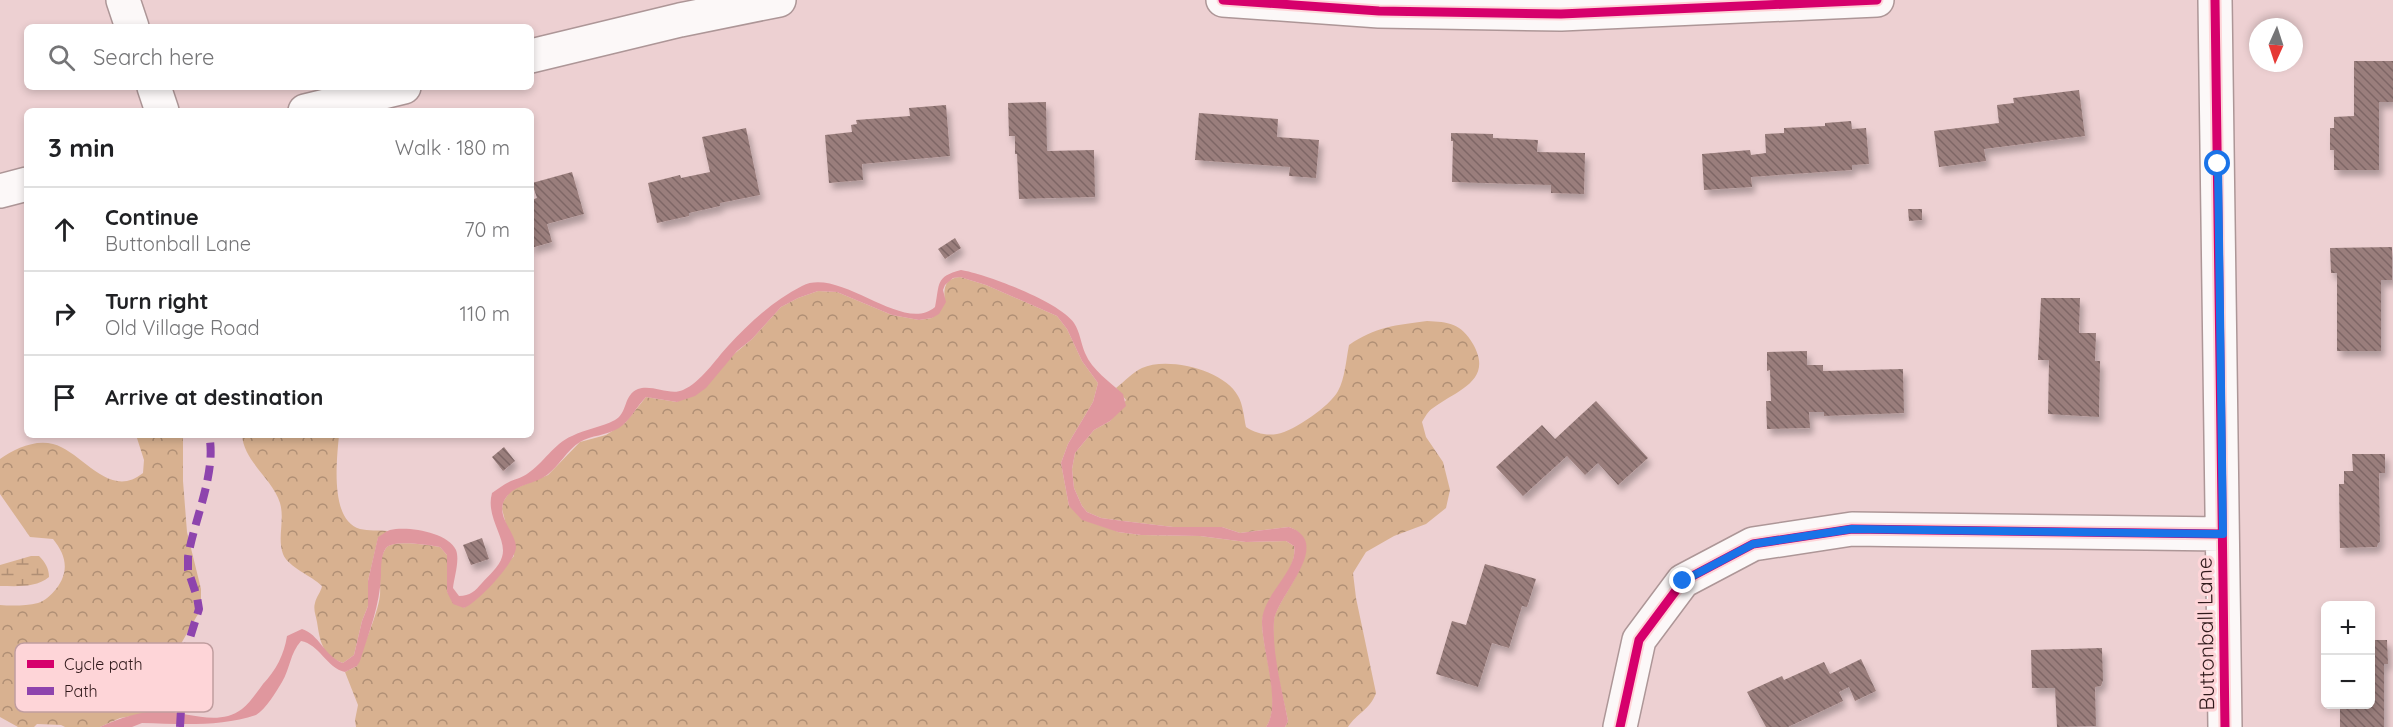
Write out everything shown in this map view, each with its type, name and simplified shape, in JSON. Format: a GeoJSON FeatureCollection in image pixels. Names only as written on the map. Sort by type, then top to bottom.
{"type":"FeatureCollection","features":[{"type":"Feature","properties":{"kind":"street"},"geometry":{"type":"LineString","coordinates":[[123,0],[131,24]]}},
{"type":"Feature","properties":{"kind":"street"},"geometry":{"type":"LineString","coordinates":[[534,55],[680,20],[779,0]]}},
{"type":"Feature","properties":{"kind":"street"},"geometry":{"type":"LineString","coordinates":[[1223,0],[1379,11],[1877,0]]}},
{"type":"Feature","properties":{"kind":"street","name":"Buttonball Lane"},"geometry":{"type":"LineString","coordinates":[[2215,0],[2225,727]]}},
{"type":"Feature","properties":{"kind":"street"},"geometry":{"type":"LineString","coordinates":[[155,90],[161,108]]}},
{"type":"Feature","properties":{"kind":"street"},"geometry":{"type":"LineString","coordinates":[[317,108],[392,90]]}},
{"type":"Feature","properties":{"kind":"street"},"geometry":{"type":"LineString","coordinates":[[0,192],[24,185]]}},
{"type":"Feature","properties":{"kind":"street"},"geometry":{"type":"LineString","coordinates":[[1620,727],[1639,640],[1683,581],[1753,544],[1852,529],[2223,534]]}},
{"type":"Feature","properties":{"kind":"green space"},"geometry":{"type":"Polygon","coordinates":[[[960,277],[986,285],[1057,316],[1067,329],[1082,361],[1098,383],[1093,402],[1068,444],[1061,463],[1069,506],[1118,532],[1141,535],[1200,536],[1246,542],[1286,541],[1294,546],[1291,565],[1268,605],[1262,622],[1273,705],[1266,727],[356,727],[358,705],[345,672],[357,666],[373,621],[379,603],[381,559],[390,545],[412,543],[440,547],[447,555],[447,592],[464,608],[514,556],[502,509],[503,502],[511,490],[548,475],[580,442],[606,435],[625,423],[646,397],[677,402],[752,339],[781,307],[798,298],[818,291],[837,292],[892,315],[919,320],[932,318],[945,302],[944,292],[948,282],[960,277]]]}},
{"type":"Feature","properties":{"kind":"green space"},"geometry":{"type":"Polygon","coordinates":[[[1427,321],[1448,323],[1459,328],[1473,344],[1478,357],[1479,367],[1470,383],[1431,409],[1422,422],[1426,437],[1443,462],[1450,490],[1446,508],[1426,524],[1394,536],[1366,552],[1353,573],[1376,693],[1370,704],[1348,727],[1285,727],[1288,721],[1275,658],[1274,619],[1304,557],[1305,545],[1301,535],[1289,527],[1240,533],[1222,527],[1173,527],[1101,518],[1087,512],[1074,488],[1072,469],[1075,453],[1094,430],[1110,421],[1126,400],[1116,388],[1142,368],[1153,365],[1180,365],[1209,373],[1221,379],[1238,396],[1246,427],[1261,434],[1277,434],[1302,423],[1334,397],[1342,380],[1349,345],[1377,331],[1427,321]]]}},
{"type":"Feature","properties":{"kind":"green space"},"geometry":{"type":"Polygon","coordinates":[[[137,438],[183,438],[183,481],[187,532],[201,589],[198,614],[181,643],[15,643],[15,712],[158,712],[120,718],[100,727],[37,724],[34,727],[18,727],[0,717],[0,605],[29,605],[45,599],[60,582],[65,563],[53,539],[30,537],[0,494],[0,459],[25,446],[39,443],[53,444],[75,455],[96,472],[119,481],[131,480],[143,473],[144,460],[137,438]]]}},
{"type":"Feature","properties":{"kind":"green space"},"geometry":{"type":"Polygon","coordinates":[[[243,438],[339,438],[337,488],[343,514],[350,523],[360,529],[388,531],[378,538],[368,581],[368,606],[354,655],[343,663],[326,652],[321,641],[314,608],[322,586],[290,563],[283,554],[280,503],[244,445],[243,438]]]}},
{"type":"Feature","properties":{"kind":"green space"},"geometry":{"type":"Polygon","coordinates":[[[31,556],[41,558],[49,577],[32,585],[0,586],[0,565],[31,556]]]}},
{"type":"Feature","properties":{"kind":"shaded area"},"geometry":{"type":"Polygon","coordinates":[[[961,270],[987,277],[1022,290],[1054,306],[1074,323],[1092,365],[1123,394],[1126,406],[1110,421],[1094,430],[1075,453],[1072,469],[1074,488],[1087,512],[1101,518],[1173,527],[1222,527],[1240,533],[1289,527],[1302,535],[1306,545],[1305,557],[1300,571],[1277,610],[1274,621],[1276,659],[1288,721],[1285,727],[1266,727],[1272,705],[1272,691],[1262,622],[1268,602],[1291,564],[1294,546],[1286,541],[1246,542],[1200,536],[1141,535],[1118,532],[1082,520],[1069,506],[1061,463],[1068,444],[1093,402],[1098,383],[1082,361],[1067,329],[1057,316],[986,285],[960,277],[953,278],[945,285],[943,290],[946,302],[939,314],[932,318],[919,320],[892,315],[837,292],[818,291],[798,298],[781,307],[752,339],[737,351],[706,388],[695,396],[677,402],[646,397],[619,428],[580,442],[547,475],[509,494],[502,511],[515,541],[514,554],[495,581],[464,608],[453,604],[447,592],[447,555],[440,547],[412,543],[390,545],[383,554],[376,608],[357,666],[345,672],[339,670],[313,647],[301,641],[280,686],[267,705],[256,715],[215,723],[142,723],[132,727],[100,727],[146,712],[172,712],[213,718],[233,714],[248,704],[272,673],[282,656],[287,636],[302,629],[313,636],[331,656],[343,663],[354,655],[368,606],[368,581],[378,537],[388,531],[407,529],[426,532],[451,544],[456,550],[457,559],[453,588],[459,596],[472,592],[499,564],[502,557],[502,543],[491,511],[492,493],[508,482],[527,474],[565,439],[615,420],[622,413],[630,395],[638,389],[678,391],[690,386],[753,321],[772,305],[802,286],[817,282],[834,285],[906,313],[922,313],[935,307],[940,282],[961,270]]]}},
{"type":"Feature","properties":{"kind":"building"},"geometry":{"type":"Polygon","coordinates":[[[2354,61],[2393,61],[2393,102],[2379,102],[2379,170],[2334,170],[2334,150],[2330,150],[2330,128],[2334,128],[2334,117],[2354,116],[2354,61]]]}},
{"type":"Feature","properties":{"kind":"building"},"geometry":{"type":"Polygon","coordinates":[[[2079,90],[2085,136],[1984,149],[1986,161],[1939,167],[1934,131],[1999,123],[1997,105],[2014,103],[2013,98],[2079,90]]]}},
{"type":"Feature","properties":{"kind":"building"},"geometry":{"type":"Polygon","coordinates":[[[1046,102],[1047,151],[1094,150],[1095,197],[1019,199],[1015,136],[1009,136],[1008,103],[1046,102]]]}},
{"type":"Feature","properties":{"kind":"building"},"geometry":{"type":"Polygon","coordinates":[[[946,105],[950,156],[862,164],[863,180],[829,183],[825,135],[852,132],[851,125],[857,124],[856,120],[910,116],[909,108],[946,105]]]}},
{"type":"Feature","properties":{"kind":"building"},"geometry":{"type":"Polygon","coordinates":[[[1199,113],[1278,119],[1277,137],[1319,140],[1316,178],[1289,176],[1290,167],[1195,160],[1199,113]]]}},
{"type":"Feature","properties":{"kind":"building"},"geometry":{"type":"Polygon","coordinates":[[[1851,121],[1852,129],[1866,128],[1869,164],[1852,165],[1852,170],[1751,177],[1752,187],[1704,190],[1702,154],[1750,150],[1751,155],[1766,153],[1765,134],[1784,133],[1784,128],[1825,126],[1825,123],[1851,121]]]}},
{"type":"Feature","properties":{"kind":"building"},"geometry":{"type":"Polygon","coordinates":[[[746,128],[760,195],[720,203],[720,206],[689,213],[689,216],[657,223],[648,183],[680,175],[681,178],[710,172],[702,137],[746,128]]]}},
{"type":"Feature","properties":{"kind":"building"},"geometry":{"type":"Polygon","coordinates":[[[1451,133],[1493,134],[1493,138],[1538,140],[1537,152],[1585,153],[1584,194],[1551,193],[1551,185],[1452,182],[1453,141],[1451,141],[1451,133]]]}},
{"type":"Feature","properties":{"kind":"building"},"geometry":{"type":"Polygon","coordinates":[[[572,172],[584,214],[547,224],[552,242],[534,247],[534,199],[537,198],[534,182],[572,172]]]}},
{"type":"Feature","properties":{"kind":"building"},"geometry":{"type":"Polygon","coordinates":[[[1908,209],[1922,209],[1922,220],[1909,221],[1908,209]]]}},
{"type":"Feature","properties":{"kind":"building"},"geometry":{"type":"Polygon","coordinates":[[[955,238],[961,248],[945,259],[938,249],[955,238]]]}},
{"type":"Feature","properties":{"kind":"building"},"geometry":{"type":"Polygon","coordinates":[[[2392,247],[2392,280],[2381,280],[2381,351],[2337,351],[2337,273],[2331,273],[2330,248],[2392,247]]]}},
{"type":"Feature","properties":{"kind":"building"},"geometry":{"type":"Polygon","coordinates":[[[2041,298],[2080,298],[2079,333],[2096,333],[2095,361],[2100,361],[2099,417],[2048,414],[2049,360],[2038,360],[2041,298]]]}},
{"type":"Feature","properties":{"kind":"building"},"geometry":{"type":"Polygon","coordinates":[[[1807,351],[1807,365],[1823,365],[1823,371],[1903,369],[1904,413],[1824,416],[1824,412],[1809,412],[1810,428],[1767,429],[1766,401],[1771,401],[1767,352],[1807,351]]]}},
{"type":"Feature","properties":{"kind":"building"},"geometry":{"type":"Polygon","coordinates":[[[1596,401],[1648,458],[1618,485],[1598,463],[1585,475],[1567,456],[1523,496],[1496,467],[1542,425],[1555,439],[1596,401]]]}},
{"type":"Feature","properties":{"kind":"building"},"geometry":{"type":"Polygon","coordinates":[[[504,447],[515,461],[503,471],[492,457],[504,447]]]}},
{"type":"Feature","properties":{"kind":"building"},"geometry":{"type":"Polygon","coordinates":[[[2352,454],[2385,454],[2385,473],[2379,473],[2380,542],[2377,547],[2340,548],[2339,484],[2344,484],[2344,471],[2353,471],[2352,454]]]}},
{"type":"Feature","properties":{"kind":"building"},"geometry":{"type":"Polygon","coordinates":[[[482,538],[489,559],[471,565],[463,545],[482,538]]]}},
{"type":"Feature","properties":{"kind":"building"},"geometry":{"type":"Polygon","coordinates":[[[1485,564],[1536,579],[1527,607],[1522,606],[1509,648],[1492,643],[1478,687],[1436,674],[1452,621],[1466,625],[1485,564]]]}},
{"type":"Feature","properties":{"kind":"building"},"geometry":{"type":"Polygon","coordinates":[[[2375,640],[2387,640],[2388,664],[2384,664],[2384,727],[2340,727],[2340,709],[2375,709],[2375,640]]]}},
{"type":"Feature","properties":{"kind":"building"},"geometry":{"type":"Polygon","coordinates":[[[2102,648],[2103,680],[2101,686],[2095,687],[2096,726],[2057,727],[2055,688],[2032,688],[2031,650],[2102,648]]]}},
{"type":"Feature","properties":{"kind":"building"},"geometry":{"type":"Polygon","coordinates":[[[1861,659],[1876,691],[1855,701],[1849,687],[1839,692],[1843,701],[1788,727],[1766,727],[1747,692],[1782,676],[1784,680],[1824,662],[1830,674],[1861,659]]]}},
{"type":"Feature","properties":{"kind":"marked path"},"geometry":{"type":"LineString","coordinates":[[188,643],[199,609],[188,570],[188,557],[210,464],[209,438]]}},
{"type":"Feature","properties":{"kind":"marked path"},"geometry":{"type":"LineString","coordinates":[[180,727],[181,712]]}},
{"type":"Feature","properties":{"kind":"cycle path"},"geometry":{"type":"LineString","coordinates":[[1223,0],[1379,11],[1561,14],[1877,0]]}},
{"type":"Feature","properties":{"kind":"cycle path"},"geometry":{"type":"LineString","coordinates":[[2215,0],[2225,727]]}},
{"type":"Feature","properties":{"kind":"cycle path"},"geometry":{"type":"LineString","coordinates":[[1620,727],[1639,640],[1683,581],[1753,544],[1852,529],[2222,534]]}},
{"type":"Feature","properties":{"kind":"route"},"geometry":{"type":"LineString","coordinates":[[1683,581],[1753,544],[1852,529],[2223,534],[2218,164]]}}]}
